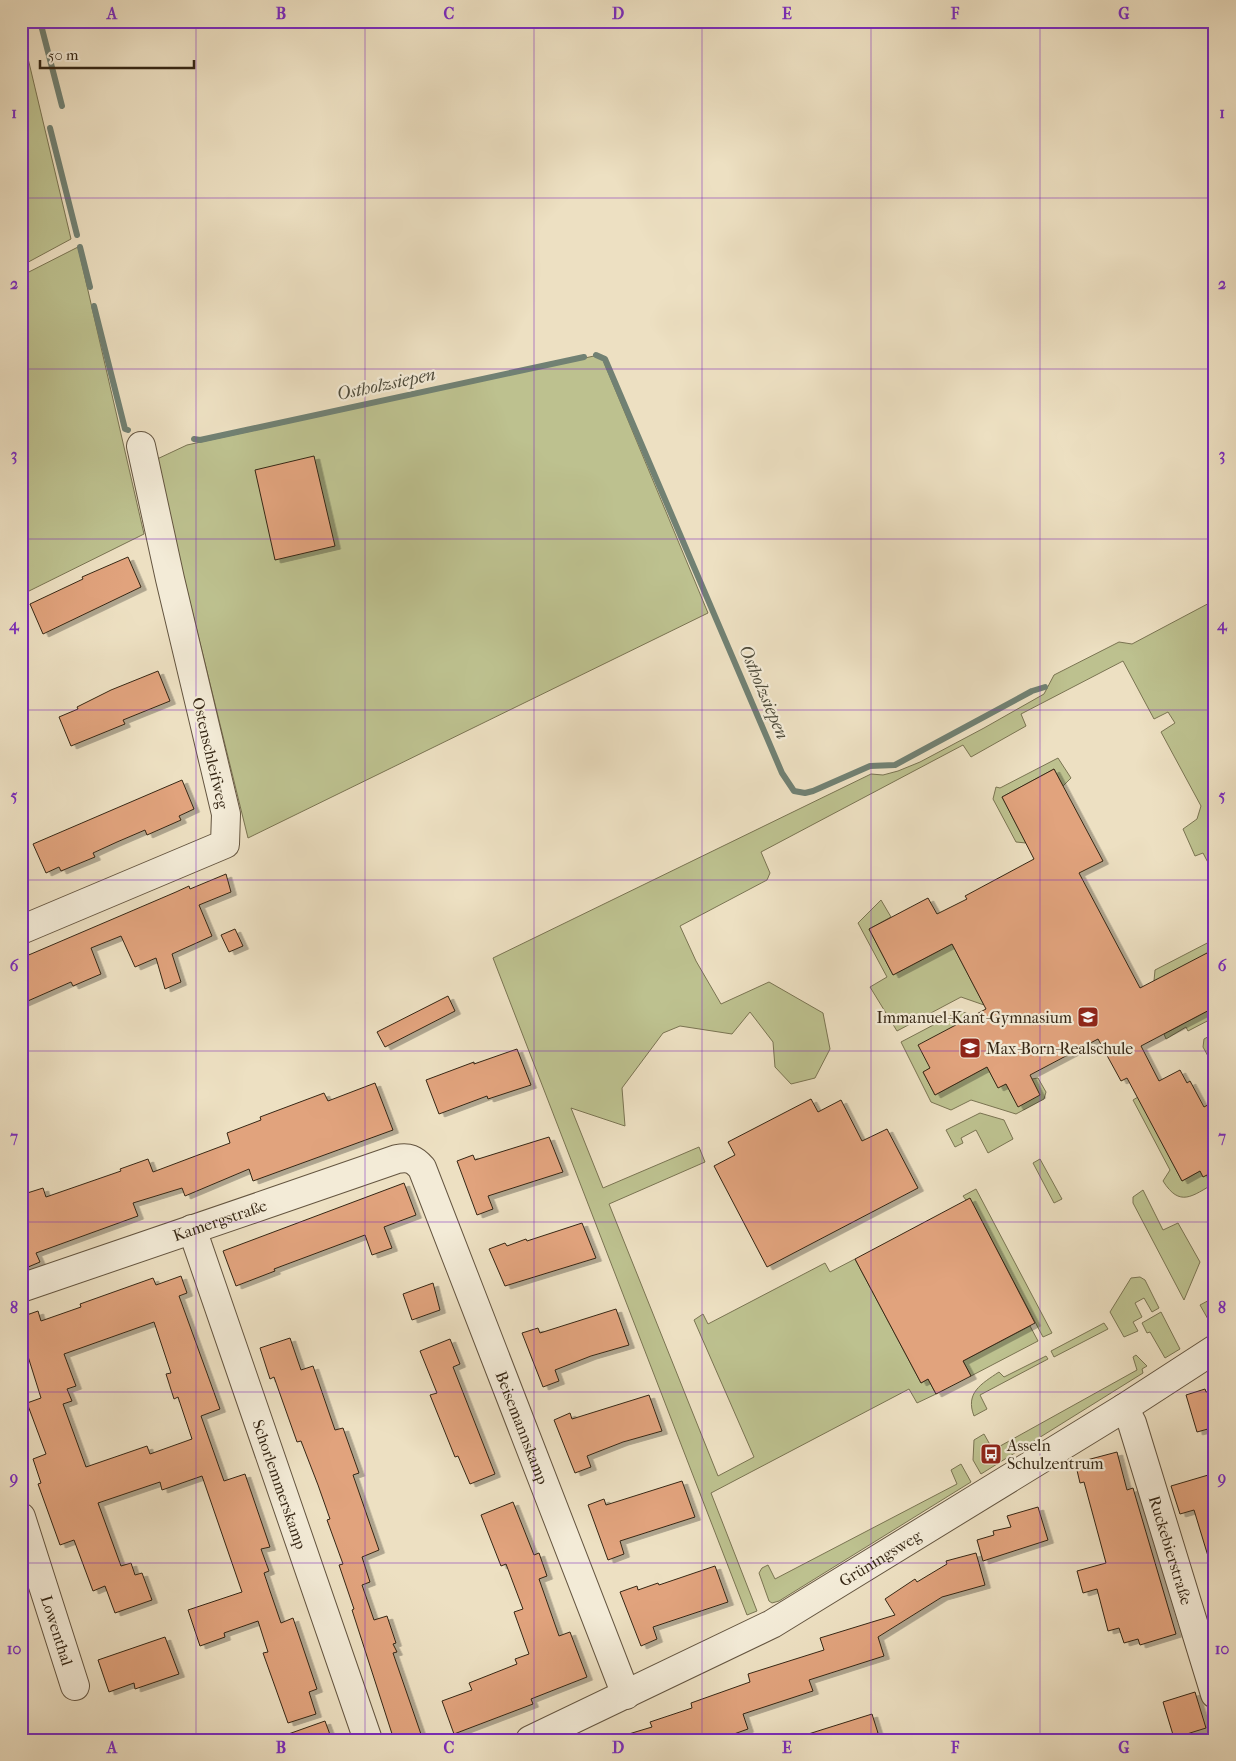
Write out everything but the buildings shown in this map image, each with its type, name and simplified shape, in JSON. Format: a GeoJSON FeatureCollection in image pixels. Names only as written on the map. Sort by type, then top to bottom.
{"type":"FeatureCollection","features":[{"type":"Feature","properties":{"kind":"street","name":"Ostenschleifweg"},"geometry":{"type":"LineString","coordinates":[[21,930],[225,844],[226,814],[170,579],[141,446]]}},
{"type":"Feature","properties":{"kind":"street","name":"Kamergstraße"},"geometry":{"type":"LineString","coordinates":[[21,1288],[192,1229],[239,1215],[397,1159],[408,1157],[417,1162]]}},
{"type":"Feature","properties":{"kind":"street","name":"Beisemannskamp"},"geometry":{"type":"LineString","coordinates":[[417,1162],[422,1168],[626,1695]]}},
{"type":"Feature","properties":{"kind":"street","name":"Schorlemmerskamp"},"geometry":{"type":"LineString","coordinates":[[192,1229],[368,1740]]}},
{"type":"Feature","properties":{"kind":"street","name":"Grüningsweg"},"geometry":{"type":"LineString","coordinates":[[530,1740],[772,1624],[1124,1408],[1215,1349]]}},
{"type":"Feature","properties":{"kind":"street","name":"Ruckebierstraße"},"geometry":{"type":"LineString","coordinates":[[1124,1408],[1132,1423],[1215,1694]]}},
{"type":"Feature","properties":{"kind":"street","name":"Lowenthal"},"geometry":{"type":"LineString","coordinates":[[21,1518],[75,1686]]}},
{"type":"Feature","properties":{"kind":"green space"},"geometry":{"type":"Polygon","coordinates":[[[21,29],[71,239],[21,266],[21,29]]]}},
{"type":"Feature","properties":{"kind":"green space"},"geometry":{"type":"Polygon","coordinates":[[[78,247],[144,534],[21,595],[21,276],[78,247]]]}},
{"type":"Feature","properties":{"kind":"green space"},"geometry":{"type":"Polygon","coordinates":[[[594,356],[603,360],[708,613],[248,838],[155,460],[187,445],[594,356]]]}},
{"type":"Feature","properties":{"kind":"green space"},"geometry":{"type":"Polygon","coordinates":[[[1215,600],[1215,876],[1203,853],[1195,856],[1183,829],[1197,819],[1201,806],[1161,732],[1175,723],[1168,712],[1154,719],[1123,661],[1021,714],[1026,726],[971,757],[963,745],[761,852],[770,873],[767,880],[680,926],[696,961],[721,1004],[769,982],[823,1013],[830,1049],[815,1078],[791,1084],[775,1067],[773,1042],[750,1012],[732,1034],[680,1026],[663,1033],[622,1088],[625,1126],[571,1108],[603,1188],[699,1147],[705,1162],[609,1204],[718,1476],[754,1457],[694,1320],[703,1314],[708,1324],[825,1263],[830,1272],[855,1259],[921,1383],[928,1379],[936,1394],[917,1403],[909,1389],[711,1493],[757,1611],[747,1615],[493,958],[871,774],[883,775],[920,762],[1044,694],[1054,675],[1119,642],[1132,644],[1215,600]]]}},
{"type":"Feature","properties":{"kind":"green space"},"geometry":{"type":"Polygon","coordinates":[[[1058,758],[1071,778],[1063,786],[1054,769],[1002,797],[1026,843],[1016,842],[993,799],[996,787],[1000,788],[1058,758]]]}},
{"type":"Feature","properties":{"kind":"green space"},"geometry":{"type":"Polygon","coordinates":[[[881,900],[891,917],[869,929],[893,975],[952,944],[984,1005],[961,997],[897,1031],[870,987],[887,977],[858,923],[881,900]]]}},
{"type":"Feature","properties":{"kind":"green space"},"geometry":{"type":"Polygon","coordinates":[[[1215,939],[1215,968],[1154,981],[1155,970],[1215,939]]]}},
{"type":"Feature","properties":{"kind":"green space"},"geometry":{"type":"Polygon","coordinates":[[[1215,1007],[1215,1017],[1188,1031],[1186,1027],[1166,1039],[1164,1034],[1215,1007]]]}},
{"type":"Feature","properties":{"kind":"green space"},"geometry":{"type":"Polygon","coordinates":[[[960,1011],[974,1016],[930,1068],[923,1072],[935,1095],[987,1067],[998,1087],[1006,1084],[1018,1106],[1032,1079],[1038,1078],[1046,1092],[1044,1099],[1016,1114],[971,1100],[951,1110],[931,1102],[901,1042],[960,1011]]]}},
{"type":"Feature","properties":{"kind":"green space"},"geometry":{"type":"Polygon","coordinates":[[[1215,1033],[1215,1069],[1203,1047],[1204,1039],[1215,1033]]]}},
{"type":"Feature","properties":{"kind":"green space"},"geometry":{"type":"Polygon","coordinates":[[[1138,1097],[1182,1181],[1200,1171],[1215,1171],[1215,1183],[1187,1197],[1175,1195],[1169,1189],[1163,1181],[1170,1170],[1133,1100],[1138,1097]]]}},
{"type":"Feature","properties":{"kind":"green space"},"geometry":{"type":"Polygon","coordinates":[[[980,1113],[1004,1120],[1013,1139],[988,1153],[976,1130],[961,1138],[963,1143],[955,1147],[946,1130],[980,1113]]]}},
{"type":"Feature","properties":{"kind":"green space"},"geometry":{"type":"Polygon","coordinates":[[[1040,1159],[1062,1199],[1054,1203],[1033,1163],[1040,1159]]]}},
{"type":"Feature","properties":{"kind":"green space"},"geometry":{"type":"Polygon","coordinates":[[[976,1189],[1052,1333],[1043,1337],[970,1199],[966,1200],[963,1196],[976,1189]]]}},
{"type":"Feature","properties":{"kind":"green space"},"geometry":{"type":"Polygon","coordinates":[[[1143,1190],[1163,1230],[1178,1223],[1200,1262],[1184,1300],[1133,1203],[1133,1197],[1143,1190]]]}},
{"type":"Feature","properties":{"kind":"green space"},"geometry":{"type":"Polygon","coordinates":[[[1140,1277],[1145,1280],[1159,1308],[1152,1312],[1144,1298],[1135,1303],[1142,1317],[1133,1322],[1138,1331],[1124,1337],[1110,1312],[1131,1278],[1140,1277]]]}},
{"type":"Feature","properties":{"kind":"green space"},"geometry":{"type":"Polygon","coordinates":[[[1215,1297],[1215,1327],[1213,1328],[1200,1305],[1215,1297]]]}},
{"type":"Feature","properties":{"kind":"green space"},"geometry":{"type":"Polygon","coordinates":[[[1161,1312],[1180,1349],[1165,1358],[1150,1332],[1147,1333],[1142,1323],[1161,1312]]]}},
{"type":"Feature","properties":{"kind":"green space"},"geometry":{"type":"Polygon","coordinates":[[[1104,1323],[1108,1329],[1054,1357],[1051,1351],[1104,1323]]]}},
{"type":"Feature","properties":{"kind":"green space"},"geometry":{"type":"Polygon","coordinates":[[[1030,1326],[1038,1341],[971,1376],[963,1361],[1030,1326]]]}},
{"type":"Feature","properties":{"kind":"green space"},"geometry":{"type":"Polygon","coordinates":[[[1136,1355],[1147,1366],[1142,1369],[1143,1373],[981,1474],[973,1460],[974,1440],[984,1434],[993,1450],[1137,1370],[1133,1357],[1136,1355]]]}},
{"type":"Feature","properties":{"kind":"green space"},"geometry":{"type":"Polygon","coordinates":[[[1046,1356],[1048,1359],[980,1395],[987,1409],[974,1416],[972,1408],[973,1395],[981,1385],[999,1372],[1004,1377],[1046,1356]]]}},
{"type":"Feature","properties":{"kind":"green space"},"geometry":{"type":"Polygon","coordinates":[[[961,1464],[971,1482],[779,1601],[772,1603],[769,1601],[759,1573],[762,1568],[768,1565],[775,1579],[957,1484],[951,1470],[961,1464]]]}},
{"type":"Feature","properties":{"kind":"waterway","name":"Ostholzsiepen"},"geometry":{"type":"LineString","coordinates":[[40,21],[62,106]]}},
{"type":"Feature","properties":{"kind":"waterway","name":"Ostholzsiepen"},"geometry":{"type":"LineString","coordinates":[[50,128],[77,235]]}},
{"type":"Feature","properties":{"kind":"waterway","name":"Ostholzsiepen"},"geometry":{"type":"LineString","coordinates":[[80,247],[90,287]]}},
{"type":"Feature","properties":{"kind":"waterway","name":"Ostholzsiepen"},"geometry":{"type":"LineString","coordinates":[[94,306],[125,429],[128,430]]}},
{"type":"Feature","properties":{"kind":"waterway","name":"Ostholzsiepen"},"geometry":{"type":"LineString","coordinates":[[596,355],[605,359],[782,773],[794,791],[805,793],[813,791],[870,766],[895,765],[1032,691],[1045,687]]}},
{"type":"Feature","properties":{"kind":"waterway","name":"Ostholzsiepen"},"geometry":{"type":"LineString","coordinates":[[194,439],[200,440],[584,357]]}},
{"type":"Feature","properties":{"kind":"place","name":"Immanuel-Kant-Gymnasium"},"geometry":{"type":"Point","coordinates":[1088,1017]}},
{"type":"Feature","properties":{"kind":"place","name":"Max-Born-Realschule"},"geometry":{"type":"Point","coordinates":[970,1048]}},
{"type":"Feature","properties":{"kind":"place","name":"Asseln Schulzentrum"},"geometry":{"type":"Point","coordinates":[991,1454]}}]}
